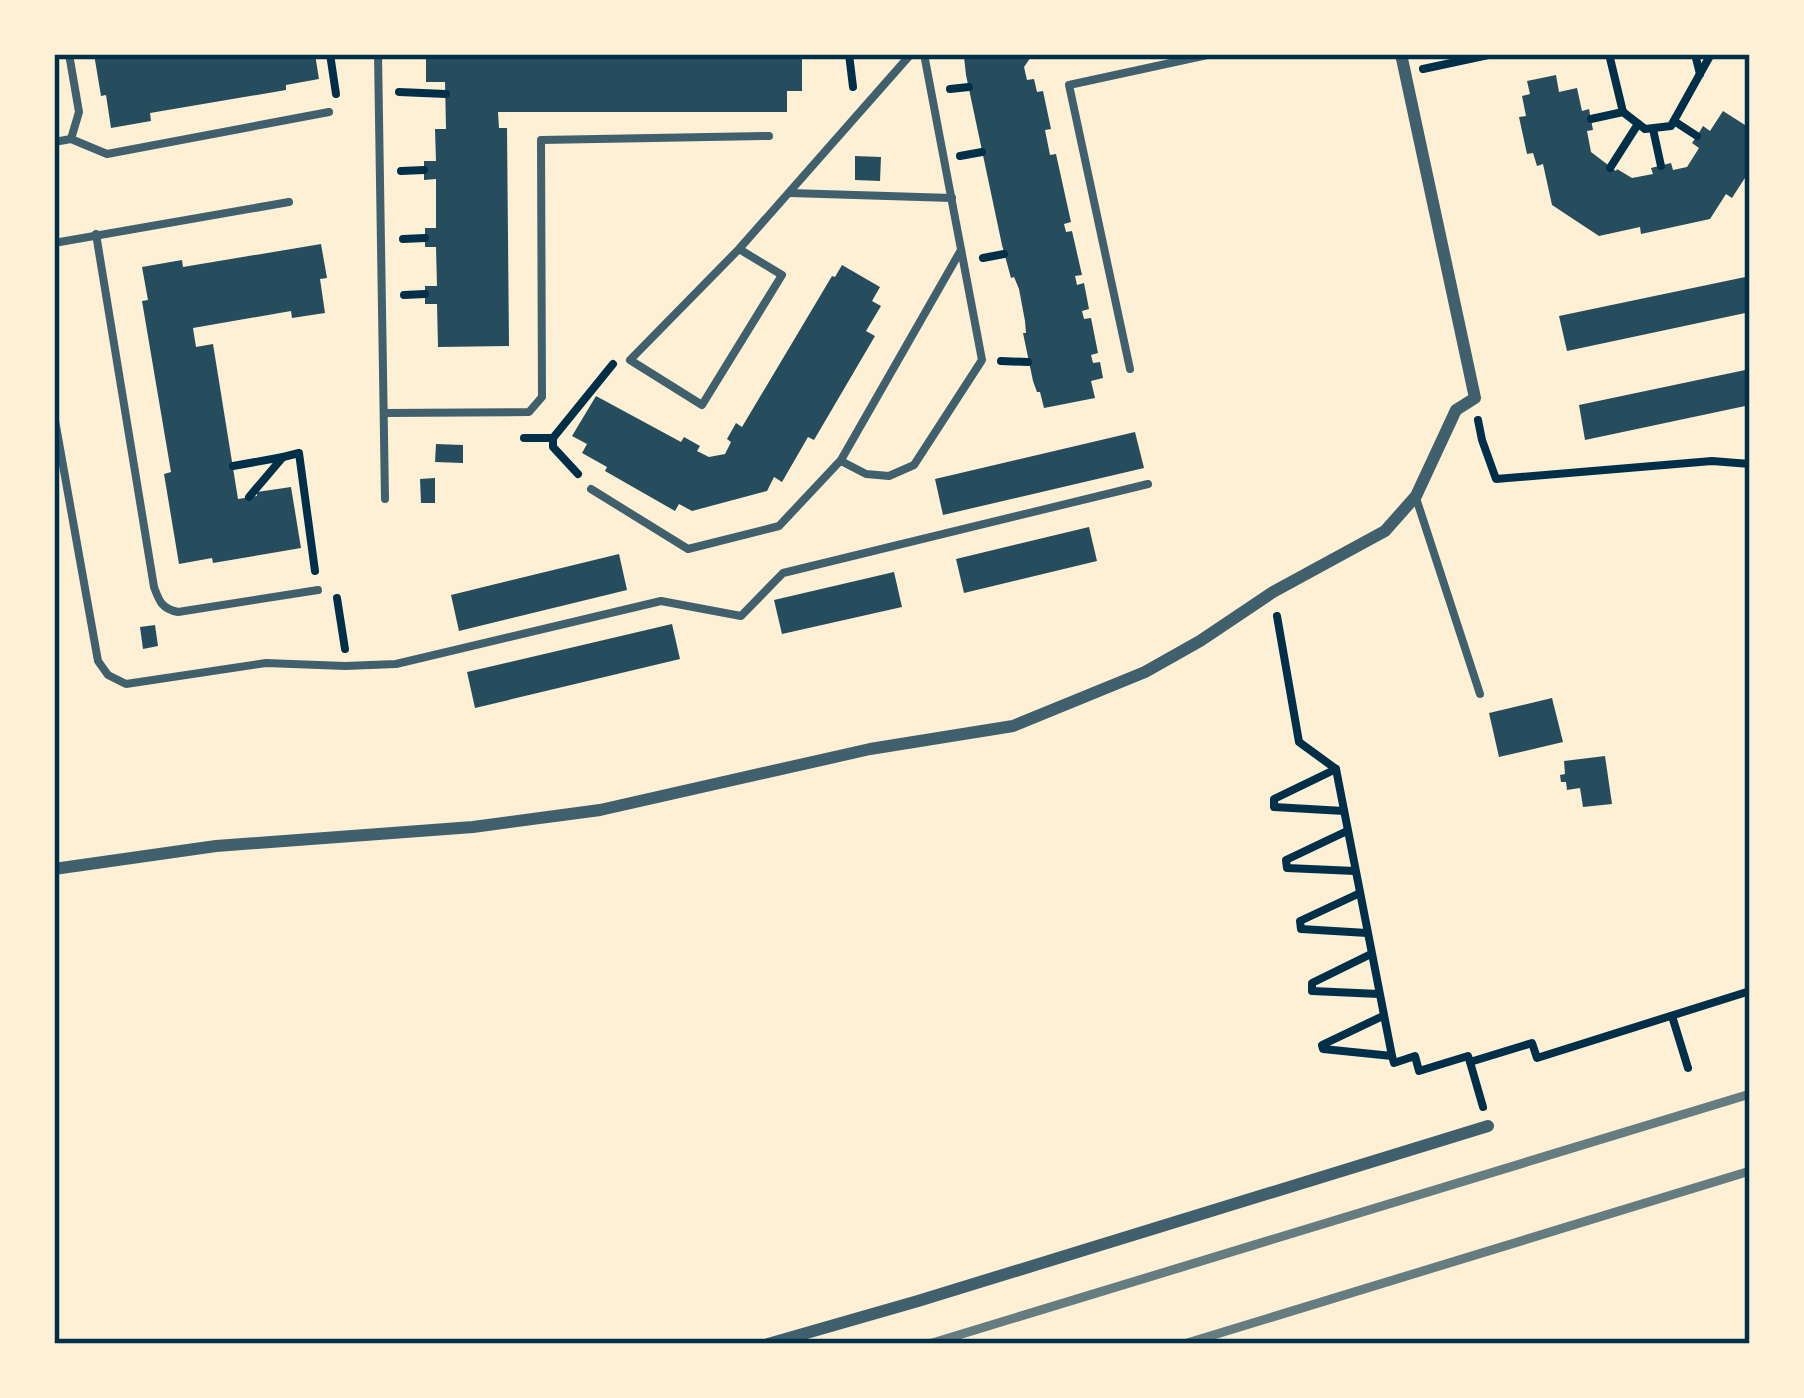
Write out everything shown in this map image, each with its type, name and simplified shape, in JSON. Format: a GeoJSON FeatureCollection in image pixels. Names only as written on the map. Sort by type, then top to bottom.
{"type":"FeatureCollection","features":[{"type":"Feature","properties":{"kind":"street"},"geometry":{"type":"LineString","coordinates":[[54,869],[216,846],[473,827],[599,810],[870,749],[1013,726],[1145,673],[1273,592],[1385,531],[1416,496],[1456,410],[1475,398],[1400,54]]}},
{"type":"Feature","properties":{"kind":"street"},"geometry":{"type":"LineString","coordinates":[[768,1344],[1488,1126]]}},
{"type":"Feature","properties":{"kind":"lane"},"geometry":{"type":"LineString","coordinates":[[69,54],[79,112],[70,139]]}},
{"type":"Feature","properties":{"kind":"lane"},"geometry":{"type":"LineString","coordinates":[[378,54],[385,499]]}},
{"type":"Feature","properties":{"kind":"lane"},"geometry":{"type":"LineString","coordinates":[[739,248],[782,275],[702,405],[630,359],[739,248],[911,54]]}},
{"type":"Feature","properties":{"kind":"lane"},"geometry":{"type":"LineString","coordinates":[[841,460],[866,474],[890,476],[914,465],[982,359],[924,54]]}},
{"type":"Feature","properties":{"kind":"lane"},"geometry":{"type":"LineString","coordinates":[[1130,369],[1069,85],[1212,54]]}},
{"type":"Feature","properties":{"kind":"lane"},"geometry":{"type":"LineString","coordinates":[[54,142],[70,139],[107,154],[329,112]]}},
{"type":"Feature","properties":{"kind":"lane"},"geometry":{"type":"LineString","coordinates":[[384,413],[529,412],[542,397],[541,140],[769,136]]}},
{"type":"Feature","properties":{"kind":"lane"},"geometry":{"type":"LineString","coordinates":[[789,193],[952,198]]}},
{"type":"Feature","properties":{"kind":"lane"},"geometry":{"type":"LineString","coordinates":[[54,243],[289,202]]}},
{"type":"Feature","properties":{"kind":"lane"},"geometry":{"type":"LineString","coordinates":[[96,234],[159,602],[178,612],[318,590]]}},
{"type":"Feature","properties":{"kind":"lane"},"geometry":{"type":"LineString","coordinates":[[591,489],[688,549],[779,526],[841,460],[962,250]]}},
{"type":"Feature","properties":{"kind":"lane"},"geometry":{"type":"LineString","coordinates":[[54,415],[98,661],[108,675],[126,684],[266,663],[396,664],[661,601],[741,616],[783,573],[1148,484]]}},
{"type":"Feature","properties":{"kind":"lane"},"geometry":{"type":"LineString","coordinates":[[1416,496],[1480,694]]}},
{"type":"Feature","properties":{"kind":"path"},"geometry":{"type":"LineString","coordinates":[[329,112],[338,110],[330,54]]}},
{"type":"Feature","properties":{"kind":"path"},"geometry":{"type":"LineString","coordinates":[[842,100],[854,86],[849,54]]}},
{"type":"Feature","properties":{"kind":"path"},"geometry":{"type":"LineString","coordinates":[[1404,74],[1493,54]]}},
{"type":"Feature","properties":{"kind":"path"},"geometry":{"type":"LineString","coordinates":[[1609,54],[1623,112],[1645,129],[1671,126],[1711,54]]}},
{"type":"Feature","properties":{"kind":"path"},"geometry":{"type":"LineString","coordinates":[[1696,54],[1700,74]]}},
{"type":"Feature","properties":{"kind":"path"},"geometry":{"type":"LineString","coordinates":[[399,92],[446,94]]}},
{"type":"Feature","properties":{"kind":"path"},"geometry":{"type":"LineString","coordinates":[[1591,119],[1623,112]]}},
{"type":"Feature","properties":{"kind":"path"},"geometry":{"type":"LineString","coordinates":[[1674,121],[1697,136]]}},
{"type":"Feature","properties":{"kind":"path"},"geometry":{"type":"LineString","coordinates":[[1610,168],[1638,124]]}},
{"type":"Feature","properties":{"kind":"path"},"geometry":{"type":"LineString","coordinates":[[1653,129],[1661,166]]}},
{"type":"Feature","properties":{"kind":"path"},"geometry":{"type":"LineString","coordinates":[[401,171],[424,170]]}},
{"type":"Feature","properties":{"kind":"path"},"geometry":{"type":"LineString","coordinates":[[403,238],[425,238]]}},
{"type":"Feature","properties":{"kind":"path"},"geometry":{"type":"LineString","coordinates":[[404,295],[425,294]]}},
{"type":"Feature","properties":{"kind":"path"},"geometry":{"type":"LineString","coordinates":[[591,489],[554,447],[553,438],[616,360],[630,359]]}},
{"type":"Feature","properties":{"kind":"path"},"geometry":{"type":"LineString","coordinates":[[1475,398],[1482,440],[1496,479],[1712,461],[1750,464]]}},
{"type":"Feature","properties":{"kind":"path"},"geometry":{"type":"LineString","coordinates":[[511,438],[553,438]]}},
{"type":"Feature","properties":{"kind":"path"},"geometry":{"type":"LineString","coordinates":[[233,466],[299,453],[318,590]]}},
{"type":"Feature","properties":{"kind":"path"},"geometry":{"type":"LineString","coordinates":[[249,497],[283,457]]}},
{"type":"Feature","properties":{"kind":"path"},"geometry":{"type":"LineString","coordinates":[[1273,592],[1299,742],[1336,769],[1394,1063],[1415,1056],[1419,1071],[1468,1056],[1488,1126]]}},
{"type":"Feature","properties":{"kind":"path"},"geometry":{"type":"LineString","coordinates":[[1336,769],[1274,799],[1274,807],[1344,811]]}},
{"type":"Feature","properties":{"kind":"path"},"geometry":{"type":"LineString","coordinates":[[1347,831],[1286,860],[1287,868],[1355,871]]}},
{"type":"Feature","properties":{"kind":"path"},"geometry":{"type":"LineString","coordinates":[[1360,892],[1300,921],[1301,929],[1367,933]]}},
{"type":"Feature","properties":{"kind":"path"},"geometry":{"type":"LineString","coordinates":[[1371,954],[1312,983],[1312,991],[1379,994]]}},
{"type":"Feature","properties":{"kind":"path"},"geometry":{"type":"LineString","coordinates":[[1470,1063],[1532,1043],[1537,1058],[1750,992]]}},
{"type":"Feature","properties":{"kind":"path"},"geometry":{"type":"LineString","coordinates":[[1383,1016],[1322,1045],[1323,1049],[1392,1056]]}},
{"type":"Feature","properties":{"kind":"path"},"geometry":{"type":"LineString","coordinates":[[1672,1016],[1688,1068]]}},
{"type":"Feature","properties":{"kind":"building"},"geometry":{"type":"Polygon","coordinates":[[[94,54],[315,54],[319,79],[286,85],[286,90],[150,113],[151,121],[111,128],[94,54]]]}},
{"type":"Feature","properties":{"kind":"building"},"geometry":{"type":"Polygon","coordinates":[[[426,54],[786,54],[787,59],[802,59],[802,91],[787,91],[787,112],[498,112],[499,128],[507,128],[509,346],[438,347],[437,304],[425,304],[425,286],[437,286],[436,247],[425,247],[425,228],[436,228],[436,179],[424,180],[424,161],[436,161],[435,129],[446,129],[445,82],[426,82],[426,54]]]}},
{"type":"Feature","properties":{"kind":"building"},"geometry":{"type":"Polygon","coordinates":[[[966,54],[1033,54],[1024,67],[1027,80],[1034,79],[1037,92],[1043,91],[1051,129],[1045,130],[1050,155],[1056,154],[1071,222],[1064,224],[1066,232],[1072,231],[1082,275],[1075,276],[1077,285],[1084,283],[1089,309],[1082,311],[1084,319],[1091,318],[1098,353],[1091,355],[1093,363],[1100,362],[1103,378],[1091,381],[1095,398],[1044,408],[1037,392],[1023,333],[1019,289],[1002,245],[966,75],[966,54]]]}},
{"type":"Feature","properties":{"kind":"building"},"geometry":{"type":"Polygon","coordinates":[[[1556,75],[1559,92],[1577,88],[1582,111],[1589,109],[1591,152],[1616,171],[1632,178],[1653,174],[1651,168],[1671,163],[1673,170],[1687,167],[1699,148],[1692,143],[1703,126],[1710,131],[1723,111],[1750,124],[1750,170],[1732,198],[1726,194],[1710,219],[1641,234],[1640,227],[1599,236],[1552,205],[1543,164],[1537,166],[1533,153],[1527,154],[1519,117],[1526,116],[1522,96],[1530,94],[1527,81],[1556,75]]]}},
{"type":"Feature","properties":{"kind":"building"},"geometry":{"type":"Polygon","coordinates":[[[855,156],[881,157],[880,181],[855,180],[855,156]]]}},
{"type":"Feature","properties":{"kind":"building"},"geometry":{"type":"Polygon","coordinates":[[[321,244],[327,278],[320,279],[325,313],[292,318],[291,311],[193,328],[196,347],[213,344],[238,499],[291,487],[301,548],[179,564],[164,474],[171,472],[142,301],[148,300],[142,267],[182,260],[183,267],[321,244]]]}},
{"type":"Feature","properties":{"kind":"building"},"geometry":{"type":"Polygon","coordinates":[[[842,265],[880,287],[872,301],[881,306],[866,331],[875,336],[814,440],[808,437],[782,482],[774,477],[767,491],[692,511],[679,504],[675,511],[582,453],[587,444],[572,436],[596,396],[681,442],[684,437],[709,457],[725,454],[736,423],[742,427],[842,265]]]}},
{"type":"Feature","properties":{"kind":"building"},"geometry":{"type":"Polygon","coordinates":[[[1750,276],[1750,312],[1567,351],[1559,316],[1750,276]]]}},
{"type":"Feature","properties":{"kind":"building"},"geometry":{"type":"Polygon","coordinates":[[[1750,369],[1750,405],[1585,440],[1579,405],[1750,369]]]}},
{"type":"Feature","properties":{"kind":"building"},"geometry":{"type":"Polygon","coordinates":[[[1135,432],[1144,468],[943,515],[935,479],[1135,432]]]}},
{"type":"Feature","properties":{"kind":"building"},"geometry":{"type":"Polygon","coordinates":[[[436,444],[463,445],[463,463],[435,462],[436,444]]]}},
{"type":"Feature","properties":{"kind":"building"},"geometry":{"type":"Polygon","coordinates":[[[435,478],[435,503],[421,503],[420,479],[435,478]]]}},
{"type":"Feature","properties":{"kind":"building"},"geometry":{"type":"Polygon","coordinates":[[[1089,527],[1097,561],[964,593],[956,559],[1089,527]]]}},
{"type":"Feature","properties":{"kind":"building"},"geometry":{"type":"Polygon","coordinates":[[[619,554],[627,590],[459,631],[451,595],[619,554]]]}},
{"type":"Feature","properties":{"kind":"building"},"geometry":{"type":"Polygon","coordinates":[[[894,572],[902,607],[782,634],[774,600],[894,572]]]}},
{"type":"Feature","properties":{"kind":"building"},"geometry":{"type":"Polygon","coordinates":[[[672,624],[680,659],[475,708],[467,672],[672,624]]]}},
{"type":"Feature","properties":{"kind":"building"},"geometry":{"type":"Polygon","coordinates":[[[155,625],[158,646],[143,649],[140,627],[155,625]]]}},
{"type":"Feature","properties":{"kind":"building"},"geometry":{"type":"Polygon","coordinates":[[[1552,698],[1563,742],[1499,757],[1489,713],[1552,698]]]}},
{"type":"Feature","properties":{"kind":"building"},"geometry":{"type":"Polygon","coordinates":[[[1605,756],[1612,804],[1583,807],[1580,788],[1567,790],[1566,782],[1561,782],[1564,761],[1605,756]]]}},
{"type":"Feature","properties":{"kind":"railway"},"geometry":{"type":"LineString","coordinates":[[929,1344],[1750,1094]]}},
{"type":"Feature","properties":{"kind":"railway"},"geometry":{"type":"LineString","coordinates":[[1184,1344],[1750,1171]]}}]}
